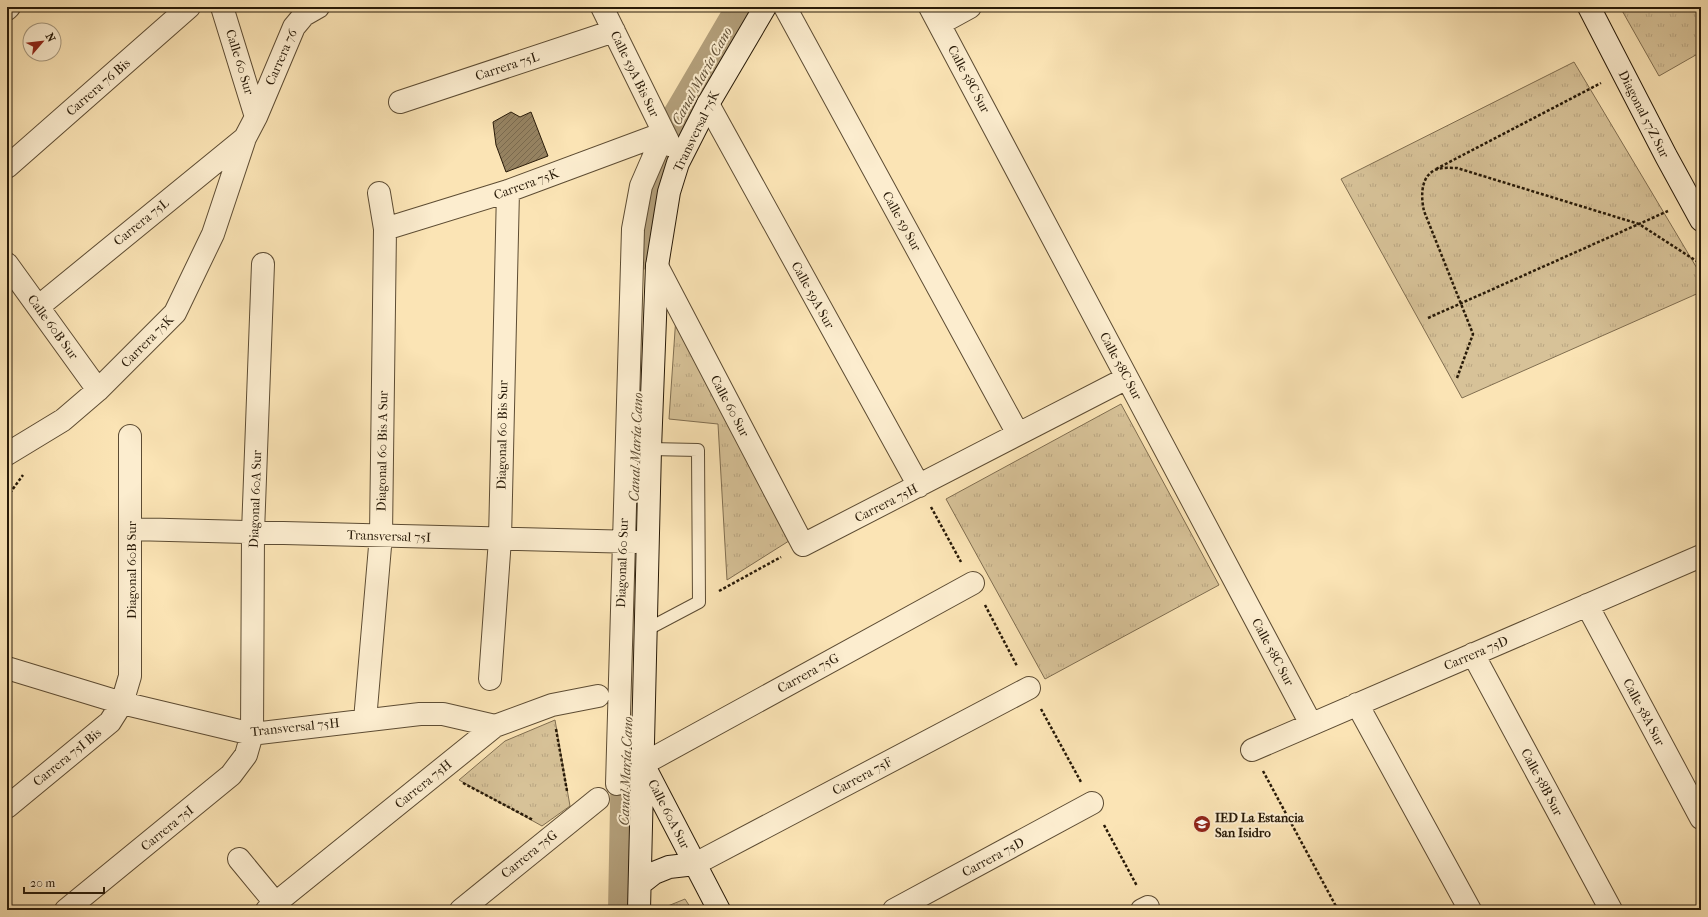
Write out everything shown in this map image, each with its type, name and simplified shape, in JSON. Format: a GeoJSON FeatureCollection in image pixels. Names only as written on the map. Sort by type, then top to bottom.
{"type":"FeatureCollection","features":[{"type":"Feature","properties":{"kind":"street","name":"Carrera 76 Bis"},"geometry":{"type":"LineString","coordinates":[[7,167],[189,7]]}},
{"type":"Feature","properties":{"kind":"street","name":"Calle 60 Sur"},"geometry":{"type":"LineString","coordinates":[[222,7],[256,117]]}},
{"type":"Feature","properties":{"kind":"street","name":"Carrera 76"},"geometry":{"type":"LineString","coordinates":[[256,117],[294,27],[304,15],[318,7]]}},
{"type":"Feature","properties":{"kind":"street","name":"Calle 59A Bis Sur"},"geometry":{"type":"LineString","coordinates":[[602,7],[678,162]]}},
{"type":"Feature","properties":{"kind":"street","name":"Transversal 75K"},"geometry":{"type":"LineString","coordinates":[[656,266],[669,192],[678,162],[708,104],[765,7]]}},
{"type":"Feature","properties":{"kind":"street","name":"Calle 59 Sur"},"geometry":{"type":"LineString","coordinates":[[785,7],[1018,434]]}},
{"type":"Feature","properties":{"kind":"street"},"geometry":{"type":"LineString","coordinates":[[935,16],[970,7]]}},
{"type":"Feature","properties":{"kind":"street","name":"Diagonal 57Z Sur"},"geometry":{"type":"LineString","coordinates":[[1589,7],[1701,220]]}},
{"type":"Feature","properties":{"kind":"street","name":"Calle 58C Sur"},"geometry":{"type":"LineString","coordinates":[[935,16],[1311,724]]}},
{"type":"Feature","properties":{"kind":"street","name":"Carrera 75L"},"geometry":{"type":"LineString","coordinates":[[400,102],[614,31]]}},
{"type":"Feature","properties":{"kind":"street","name":"Calle 59A Sur"},"geometry":{"type":"LineString","coordinates":[[708,104],[919,486]]}},
{"type":"Feature","properties":{"kind":"street","name":"Carrera 75K"},"geometry":{"type":"LineString","coordinates":[[7,454],[63,420],[98,390],[175,313],[213,234],[245,138],[256,117]]}},
{"type":"Feature","properties":{"kind":"street","name":"Carrera 75K"},"geometry":{"type":"LineString","coordinates":[[385,229],[508,191],[664,133]]}},
{"type":"Feature","properties":{"kind":"street","name":"Diagonal 60 Sur"},"geometry":{"type":"LineString","coordinates":[[617,784],[632,229],[641,186],[664,133]]}},
{"type":"Feature","properties":{"kind":"street","name":"Carrera 75L"},"geometry":{"type":"LineString","coordinates":[[38,307],[245,138]]}},
{"type":"Feature","properties":{"kind":"street","name":"Diagonal 60 Bis Sur"},"geometry":{"type":"LineString","coordinates":[[490,679],[500,539],[508,191]]}},
{"type":"Feature","properties":{"kind":"street","name":"Diagonal 60 Bis A Sur"},"geometry":{"type":"LineString","coordinates":[[366,720],[381,535],[385,229],[379,193]]}},
{"type":"Feature","properties":{"kind":"street","name":"Calle 60B Sur"},"geometry":{"type":"LineString","coordinates":[[7,264],[98,390]]}},
{"type":"Feature","properties":{"kind":"street","name":"Diagonal 60A Sur"},"geometry":{"type":"LineString","coordinates":[[252,734],[253,532],[263,264]]}},
{"type":"Feature","properties":{"kind":"street","name":"Calle 60 Sur"},"geometry":{"type":"LineString","coordinates":[[656,266],[803,545]]}},
{"type":"Feature","properties":{"kind":"street","name":"Diagonal 60 Sur"},"geometry":{"type":"LineString","coordinates":[[639,910],[656,266]]}},
{"type":"Feature","properties":{"kind":"street","name":"Carrera 75H"},"geometry":{"type":"LineString","coordinates":[[803,545],[1127,378]]}},
{"type":"Feature","properties":{"kind":"street","name":"Diagonal 60B Sur"},"geometry":{"type":"LineString","coordinates":[[122,703],[130,676],[130,436]]}},
{"type":"Feature","properties":{"kind":"street","name":"Transversal 75I"},"geometry":{"type":"LineString","coordinates":[[131,529],[648,543]]}},
{"type":"Feature","properties":{"kind":"street","name":"Carrera 75D"},"geometry":{"type":"LineString","coordinates":[[1252,750],[1587,605],[1699,561]]}},
{"type":"Feature","properties":{"kind":"street","name":"Carrera 75G"},"geometry":{"type":"LineString","coordinates":[[642,764],[973,583]]}},
{"type":"Feature","properties":{"kind":"street","name":"Calle 58A Sur"},"geometry":{"type":"LineString","coordinates":[[1587,605],[1701,818]]}},
{"type":"Feature","properties":{"kind":"street","name":"Calle 58B Sur"},"geometry":{"type":"LineString","coordinates":[[1473,654],[1611,910]]}},
{"type":"Feature","properties":{"kind":"street","name":"Transversal 75H"},"geometry":{"type":"LineString","coordinates":[[7,668],[122,703],[252,734],[420,714],[443,714],[494,726]]}},
{"type":"Feature","properties":{"kind":"street","name":"Carrera 75F"},"geometry":{"type":"LineString","coordinates":[[694,864],[1029,688]]}},
{"type":"Feature","properties":{"kind":"street","name":"Carrera 75H"},"geometry":{"type":"LineString","coordinates":[[274,908],[494,726],[552,705],[598,696]]}},
{"type":"Feature","properties":{"kind":"street","name":"Carrera 75I Bis"},"geometry":{"type":"LineString","coordinates":[[7,807],[110,722],[122,703]]}},
{"type":"Feature","properties":{"kind":"street"},"geometry":{"type":"LineString","coordinates":[[1357,704],[1470,910]]}},
{"type":"Feature","properties":{"kind":"street","name":"Carrera 75I"},"geometry":{"type":"LineString","coordinates":[[66,910],[231,775],[246,755],[252,734]]}},
{"type":"Feature","properties":{"kind":"street","name":"Calle 60A Sur"},"geometry":{"type":"LineString","coordinates":[[642,764],[719,910]]}},
{"type":"Feature","properties":{"kind":"street","name":"Carrera 75G"},"geometry":{"type":"LineString","coordinates":[[461,910],[598,799]]}},
{"type":"Feature","properties":{"kind":"street","name":"Carrera 75D"},"geometry":{"type":"LineString","coordinates":[[894,910],[1092,803]]}},
{"type":"Feature","properties":{"kind":"street"},"geometry":{"type":"LineString","coordinates":[[239,859],[274,908]]}},
{"type":"Feature","properties":{"kind":"street","name":"Calle 60A Sur"},"geometry":{"type":"LineString","coordinates":[[640,884],[654,872],[669,867],[694,864]]}},
{"type":"Feature","properties":{"kind":"lane"},"geometry":{"type":"LineString","coordinates":[[646,630],[699,602],[698,450],[650,449]]}},
{"type":"Feature","properties":{"kind":"path"},"geometry":{"type":"LineString","coordinates":[[1457,378],[1473,334],[1424,211],[1422,200],[1423,188],[1427,178],[1434,170],[1607,80]]}},
{"type":"Feature","properties":{"kind":"path"},"geometry":{"type":"LineString","coordinates":[[1434,170],[1457,168],[1638,224],[1701,264]]}},
{"type":"Feature","properties":{"kind":"path"},"geometry":{"type":"LineString","coordinates":[[1428,318],[1671,210]]}},
{"type":"Feature","properties":{"kind":"path"},"geometry":{"type":"LineString","coordinates":[[699,602],[803,545]]}},
{"type":"Feature","properties":{"kind":"path"},"geometry":{"type":"LineString","coordinates":[[552,705],[572,819]]}},
{"type":"Feature","properties":{"kind":"path"},"geometry":{"type":"LineString","coordinates":[[1252,750],[1338,910]]}},
{"type":"Feature","properties":{"kind":"path"},"geometry":{"type":"LineString","coordinates":[[440,770],[556,833]]}},
{"type":"Feature","properties":{"kind":"green space"},"geometry":{"type":"Polygon","coordinates":[[[1620,7],[1701,7],[1701,52],[1659,76],[1620,7]]]}},
{"type":"Feature","properties":{"kind":"green space"},"geometry":{"type":"Polygon","coordinates":[[[1574,62],[1701,275],[1701,292],[1462,398],[1341,179],[1574,62]]]}},
{"type":"Feature","properties":{"kind":"green space"},"geometry":{"type":"Polygon","coordinates":[[[676,316],[792,539],[727,580],[718,424],[669,419],[676,316]]]}},
{"type":"Feature","properties":{"kind":"green space"},"geometry":{"type":"Polygon","coordinates":[[[1121,404],[1219,585],[1045,679],[946,499],[1121,404]]]}},
{"type":"Feature","properties":{"kind":"green space"},"geometry":{"type":"Polygon","coordinates":[[[555,720],[570,806],[542,826],[459,780],[505,741],[555,720]]]}},
{"type":"Feature","properties":{"kind":"green space"},"geometry":{"type":"Polygon","coordinates":[[[685,899],[692,910],[658,910],[685,899]]]}},
{"type":"Feature","properties":{"kind":"building"},"geometry":{"type":"Polygon","coordinates":[[[511,112],[520,117],[531,112],[548,156],[506,172],[496,145],[493,122],[511,112]]]}},
{"type":"Feature","properties":{"kind":"waterway","name":"Canal María Cano"},"geometry":{"type":"LineString","coordinates":[[641,256],[642,233],[675,118],[740,7]]}},
{"type":"Feature","properties":{"kind":"waterway","name":"Canal María Cano"},"geometry":{"type":"LineString","coordinates":[[622,910],[625,753]]}},
{"type":"Feature","properties":{"kind":"place","name":"IED La Estancia San Isidro"},"geometry":{"type":"Point","coordinates":[1202,824]}}]}
